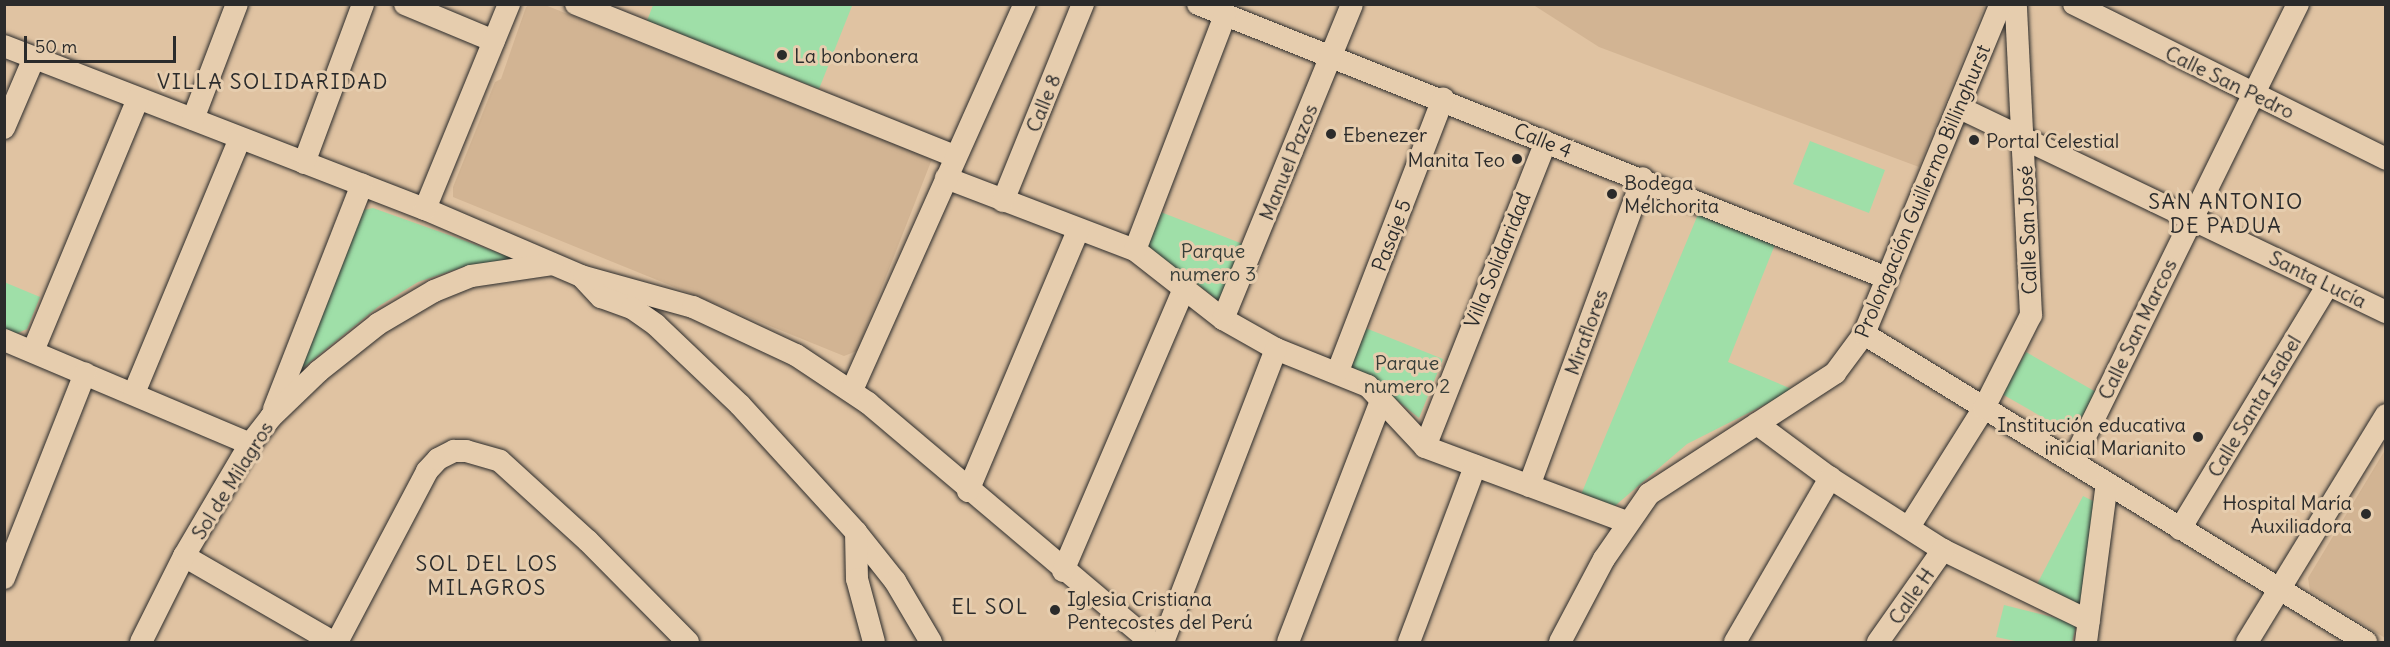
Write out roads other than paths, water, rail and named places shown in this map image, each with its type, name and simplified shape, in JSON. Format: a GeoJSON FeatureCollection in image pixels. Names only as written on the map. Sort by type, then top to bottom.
{"type":"FeatureCollection","features":[{"type":"Feature","properties":{"kind":"street"},"geometry":{"type":"LineString","coordinates":[[193,119],[237,4]]}},
{"type":"Feature","properties":{"kind":"street"},"geometry":{"type":"LineString","coordinates":[[304,162],[363,4]]}},
{"type":"Feature","properties":{"kind":"street"},"geometry":{"type":"LineString","coordinates":[[405,4],[494,41]]}},
{"type":"Feature","properties":{"kind":"street"},"geometry":{"type":"LineString","coordinates":[[425,209],[509,4]]}},
{"type":"Feature","properties":{"kind":"street"},"geometry":{"type":"LineString","coordinates":[[576,4],[955,156]]}},
{"type":"Feature","properties":{"kind":"street"},"geometry":{"type":"LineString","coordinates":[[852,390],[1025,4]]}},
{"type":"Feature","properties":{"kind":"street","name":"Calle 8"},"geometry":{"type":"LineString","coordinates":[[1003,201],[1083,4]]}},
{"type":"Feature","properties":{"kind":"street","name":"Calle 4"},"geometry":{"type":"LineString","coordinates":[[1198,4],[1643,178],[1887,278]]}},
{"type":"Feature","properties":{"kind":"street","name":"Manuel Pazos"},"geometry":{"type":"LineString","coordinates":[[1223,320],[1352,4]]}},
{"type":"Feature","properties":{"kind":"street","name":"Prolongación Guillermo Billinghurst"},"geometry":{"type":"LineString","coordinates":[[1560,642],[1627,522],[1649,494],[1834,373],[1864,334],[2001,4]]}},
{"type":"Feature","properties":{"kind":"street","name":"Calle San José"},"geometry":{"type":"LineString","coordinates":[[1909,527],[1984,408],[2031,315],[2016,4]]}},
{"type":"Feature","properties":{"kind":"street","name":"Calle San Pedro"},"geometry":{"type":"LineString","coordinates":[[2074,4],[2385,159]]}},
{"type":"Feature","properties":{"kind":"street","name":"Calle San Marcos"},"geometry":{"type":"LineString","coordinates":[[2073,461],[2298,4]]}},
{"type":"Feature","properties":{"kind":"street"},"geometry":{"type":"LineString","coordinates":[[1135,250],[1225,15]]}},
{"type":"Feature","properties":{"kind":"street"},"geometry":{"type":"LineString","coordinates":[[4,46],[425,209],[581,276],[693,307],[796,355],[852,390],[968,491],[1150,642]]}},
{"type":"Feature","properties":{"kind":"street"},"geometry":{"type":"LineString","coordinates":[[4,128],[34,58]]}},
{"type":"Feature","properties":{"kind":"street"},"geometry":{"type":"LineString","coordinates":[[33,351],[138,99]]}},
{"type":"Feature","properties":{"kind":"street","name":"Pasaje 5"},"geometry":{"type":"LineString","coordinates":[[1338,371],[1443,99]]}},
{"type":"Feature","properties":{"kind":"street","name":"Santa Lucía"},"geometry":{"type":"LineString","coordinates":[[1958,107],[2385,312]]}},
{"type":"Feature","properties":{"kind":"street"},"geometry":{"type":"LineString","coordinates":[[134,393],[240,138]]}},
{"type":"Feature","properties":{"kind":"street","name":"Villa Solidaridad"},"geometry":{"type":"LineString","coordinates":[[1425,447],[1546,142]]}},
{"type":"Feature","properties":{"kind":"street"},"geometry":{"type":"LineString","coordinates":[[946,178],[1135,250],[1223,320],[1276,349],[1338,371],[1368,386],[1425,447],[1627,522]]}},
{"type":"Feature","properties":{"kind":"street","name":"Miraflores"},"geometry":{"type":"LineString","coordinates":[[1529,486],[1643,178]]}},
{"type":"Feature","properties":{"kind":"street"},"geometry":{"type":"LineString","coordinates":[[271,417],[362,185]]}},
{"type":"Feature","properties":{"kind":"street"},"geometry":{"type":"LineString","coordinates":[[968,491],[1078,230]]}},
{"type":"Feature","properties":{"kind":"street","name":"Sol de Milagros"},"geometry":{"type":"LineString","coordinates":[[141,642],[184,556],[250,444],[271,417],[319,371],[378,324],[434,291],[471,276],[552,264]]}},
{"type":"Feature","properties":{"kind":"street"},"geometry":{"type":"LineString","coordinates":[[581,276],[601,297],[632,308],[656,325],[740,405],[856,532],[895,581],[931,642]]}},
{"type":"Feature","properties":{"kind":"street","name":"Calle Santa Isabel"},"geometry":{"type":"LineString","coordinates":[[2180,529],[2328,285]]}},
{"type":"Feature","properties":{"kind":"street"},"geometry":{"type":"LineString","coordinates":[[1063,571],[1184,289]]}},
{"type":"Feature","properties":{"kind":"street"},"geometry":{"type":"LineString","coordinates":[[1864,334],[2366,642]]}},
{"type":"Feature","properties":{"kind":"street"},"geometry":{"type":"LineString","coordinates":[[4,340],[134,393],[250,444]]}},
{"type":"Feature","properties":{"kind":"street"},"geometry":{"type":"LineString","coordinates":[[1163,642],[1276,349]]}},
{"type":"Feature","properties":{"kind":"street"},"geometry":{"type":"LineString","coordinates":[[4,578],[85,373]]}},
{"type":"Feature","properties":{"kind":"street"},"geometry":{"type":"LineString","coordinates":[[1288,642],[1381,401]]}},
{"type":"Feature","properties":{"kind":"street"},"geometry":{"type":"LineString","coordinates":[[2247,642],[2385,415]]}},
{"type":"Feature","properties":{"kind":"street"},"geometry":{"type":"LineString","coordinates":[[1757,424],[1830,478],[1943,550],[2087,632],[2107,483]]}},
{"type":"Feature","properties":{"kind":"street"},"geometry":{"type":"LineString","coordinates":[[184,556],[335,642],[427,471],[438,459],[454,451],[466,451],[500,461],[588,541],[688,642]]}},
{"type":"Feature","properties":{"kind":"street"},"geometry":{"type":"LineString","coordinates":[[1408,642],[1475,466]]}},
{"type":"Feature","properties":{"kind":"street"},"geometry":{"type":"LineString","coordinates":[[1735,642],[1830,478]]}},
{"type":"Feature","properties":{"kind":"street"},"geometry":{"type":"LineString","coordinates":[[856,532],[857,579],[874,642]]}},
{"type":"Feature","properties":{"kind":"street","name":"Calle H"},"geometry":{"type":"LineString","coordinates":[[1878,642],[1943,550]]}},
{"type":"Feature","properties":{"kind":"place","name":"La bonbonera"},"geometry":{"type":"Point","coordinates":[782,55]}},
{"type":"Feature","properties":{"kind":"place","name":"Ebenezer"},"geometry":{"type":"Point","coordinates":[1331,134]}},
{"type":"Feature","properties":{"kind":"place","name":"Portal Celestial"},"geometry":{"type":"Point","coordinates":[1974,140]}},
{"type":"Feature","properties":{"kind":"place","name":"Manita Teo"},"geometry":{"type":"Point","coordinates":[1517,159]}},
{"type":"Feature","properties":{"kind":"place","name":"Bodega Melchorita"},"geometry":{"type":"Point","coordinates":[1612,194]}},
{"type":"Feature","properties":{"kind":"place","name":"Institución educativa inicial Marianito"},"geometry":{"type":"Point","coordinates":[2198,437]}},
{"type":"Feature","properties":{"kind":"place","name":"Hospital María Auxiliadora"},"geometry":{"type":"Point","coordinates":[2366,514]}},
{"type":"Feature","properties":{"kind":"place","name":"Iglesia Cristiana Pentecostes del Perú"},"geometry":{"type":"Point","coordinates":[1055,610]}},
{"type":"Feature","properties":{"kind":"district","name":"VILLA SOLIDARIDAD"},"geometry":{"type":"Point","coordinates":[273,82]}},
{"type":"Feature","properties":{"kind":"district","name":"SAN ANTONIO DE PADUA"},"geometry":{"type":"Point","coordinates":[2226,214]}},
{"type":"Feature","properties":{"kind":"district","name":"SOL DEL LOS MILAGROS"},"geometry":{"type":"Point","coordinates":[487,576]}},
{"type":"Feature","properties":{"kind":"district","name":"EL SOL"},"geometry":{"type":"Point","coordinates":[990,607]}},
{"type":"Feature","properties":{"kind":"park label","name":"Parque numero 3"},"geometry":{"type":"Point","coordinates":[1213,262]}},
{"type":"Feature","properties":{"kind":"park label","name":"Parque numero 2"},"geometry":{"type":"Point","coordinates":[1407,374]}}]}
